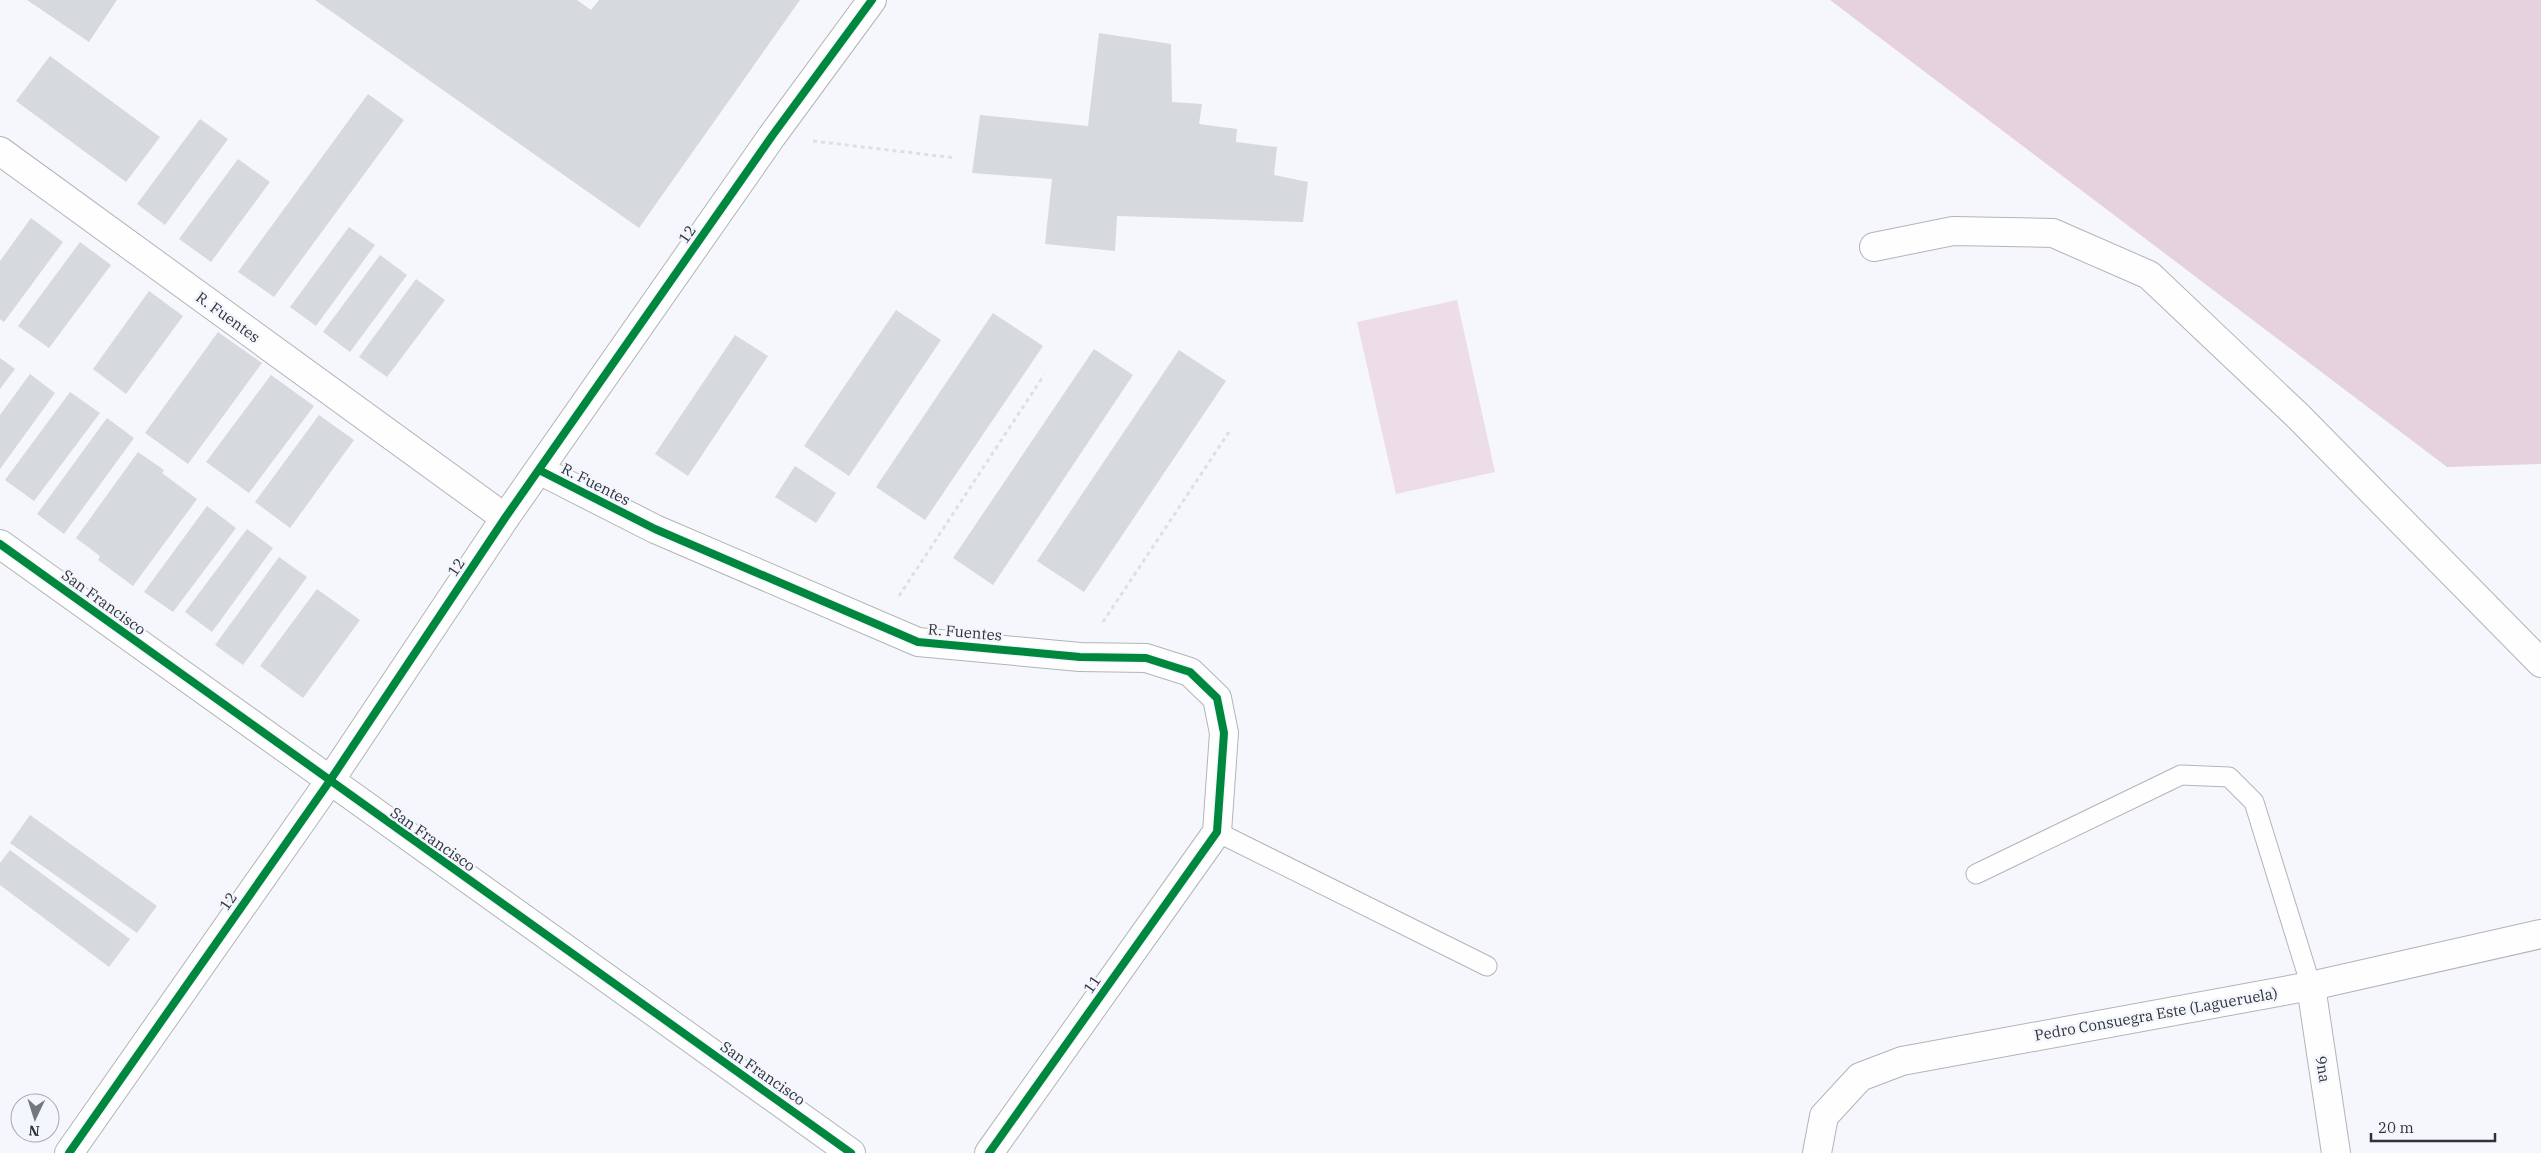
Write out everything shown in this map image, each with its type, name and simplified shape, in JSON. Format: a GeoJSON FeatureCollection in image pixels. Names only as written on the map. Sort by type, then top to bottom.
{"type":"FeatureCollection","features":[{"type":"Feature","properties":{"kind":"street","name":"12"},"geometry":{"type":"LineString","coordinates":[[69,1153],[329,782],[505,518],[772,136],[872,0]]}},
{"type":"Feature","properties":{"kind":"street","name":"R. Fuentes"},"geometry":{"type":"LineString","coordinates":[[0,151],[505,518]]}},
{"type":"Feature","properties":{"kind":"street"},"geometry":{"type":"LineString","coordinates":[[1874,247],[1953,231],[2053,233],[2149,276],[2299,417],[2541,663]]}},
{"type":"Feature","properties":{"kind":"street","name":"R. Fuentes"},"geometry":{"type":"LineString","coordinates":[[539,470],[655,529],[918,642],[1080,657],[1146,658],[1190,672],[1217,698],[1224,732],[1218,832]]}},
{"type":"Feature","properties":{"kind":"street","name":"San Francisco"},"geometry":{"type":"LineString","coordinates":[[0,544],[329,782],[851,1153]]}},
{"type":"Feature","properties":{"kind":"street","name":"11"},"geometry":{"type":"LineString","coordinates":[[989,1153],[1218,832]]}},
{"type":"Feature","properties":{"kind":"street","name":"Pedro Consuegra Este (Lagueruela)"},"geometry":{"type":"LineString","coordinates":[[1817,1153],[1824,1116],[1860,1077],[1902,1061],[2310,986],[2541,934]]}},
{"type":"Feature","properties":{"kind":"street","name":"9na"},"geometry":{"type":"LineString","coordinates":[[2310,986],[2336,1153]]}},
{"type":"Feature","properties":{"kind":"lane"},"geometry":{"type":"LineString","coordinates":[[1976,874],[2181,775],[2229,777],[2254,802],[2310,986]]}},
{"type":"Feature","properties":{"kind":"lane"},"geometry":{"type":"LineString","coordinates":[[1218,832],[1487,966]]}},
{"type":"Feature","properties":{"kind":"path"},"geometry":{"type":"LineString","coordinates":[[772,136],[956,158]]}},
{"type":"Feature","properties":{"kind":"path"},"geometry":{"type":"LineString","coordinates":[[880,625],[1044,375]]}},
{"type":"Feature","properties":{"kind":"path"},"geometry":{"type":"LineString","coordinates":[[1080,657],[1231,429]]}},
{"type":"Feature","properties":{"kind":"shaded area"},"geometry":{"type":"Polygon","coordinates":[[[1830,0],[2541,0],[2541,464],[2447,467],[1830,0]]]}},
{"type":"Feature","properties":{"kind":"shaded area"},"geometry":{"type":"Polygon","coordinates":[[[1457,300],[1495,472],[1396,494],[1357,322],[1457,300]]]}},
{"type":"Feature","properties":{"kind":"building"},"geometry":{"type":"Polygon","coordinates":[[[27,0],[117,0],[89,42],[27,0]]]}},
{"type":"Feature","properties":{"kind":"building"},"geometry":{"type":"Polygon","coordinates":[[[315,0],[577,0],[591,10],[599,0],[800,0],[639,228],[315,0]]]}},
{"type":"Feature","properties":{"kind":"building"},"geometry":{"type":"Polygon","coordinates":[[[1099,33],[1171,44],[1172,102],[1202,104],[1199,124],[1237,129],[1236,142],[1277,147],[1274,175],[1308,182],[1303,222],[1117,216],[1115,251],[1045,244],[1052,179],[972,173],[980,115],[1088,126],[1099,33]]]}},
{"type":"Feature","properties":{"kind":"building"},"geometry":{"type":"Polygon","coordinates":[[[50,56],[160,137],[126,182],[16,101],[50,56]]]}},
{"type":"Feature","properties":{"kind":"building"},"geometry":{"type":"Polygon","coordinates":[[[368,94],[404,120],[274,297],[238,272],[368,94]]]}},
{"type":"Feature","properties":{"kind":"building"},"geometry":{"type":"Polygon","coordinates":[[[200,119],[228,139],[165,225],[137,204],[200,119]]]}},
{"type":"Feature","properties":{"kind":"building"},"geometry":{"type":"Polygon","coordinates":[[[238,159],[270,182],[211,262],[179,239],[238,159]]]}},
{"type":"Feature","properties":{"kind":"building"},"geometry":{"type":"Polygon","coordinates":[[[31,218],[63,242],[4,322],[0,319],[0,261],[31,218]]]}},
{"type":"Feature","properties":{"kind":"building"},"geometry":{"type":"Polygon","coordinates":[[[349,227],[375,245],[316,326],[290,307],[349,227]]]}},
{"type":"Feature","properties":{"kind":"building"},"geometry":{"type":"Polygon","coordinates":[[[80,242],[111,265],[49,348],[18,326],[80,242]]]}},
{"type":"Feature","properties":{"kind":"building"},"geometry":{"type":"Polygon","coordinates":[[[380,255],[407,275],[350,352],[323,332],[380,255]]]}},
{"type":"Feature","properties":{"kind":"building"},"geometry":{"type":"Polygon","coordinates":[[[416,279],[445,300],[387,377],[359,357],[416,279]]]}},
{"type":"Feature","properties":{"kind":"building"},"geometry":{"type":"Polygon","coordinates":[[[149,291],[183,316],[126,394],[93,369],[149,291]]]}},
{"type":"Feature","properties":{"kind":"building"},"geometry":{"type":"Polygon","coordinates":[[[896,310],[941,340],[849,476],[804,446],[896,310]]]}},
{"type":"Feature","properties":{"kind":"building"},"geometry":{"type":"Polygon","coordinates":[[[993,313],[1043,346],[925,520],[876,487],[993,313]]]}},
{"type":"Feature","properties":{"kind":"building"},"geometry":{"type":"Polygon","coordinates":[[[218,332],[262,363],[188,464],[145,433],[218,332]]]}},
{"type":"Feature","properties":{"kind":"building"},"geometry":{"type":"Polygon","coordinates":[[[735,335],[768,356],[688,476],[655,454],[735,335]]]}},
{"type":"Feature","properties":{"kind":"building"},"geometry":{"type":"Polygon","coordinates":[[[1094,349],[1133,375],[993,585],[953,558],[1094,349]]]}},
{"type":"Feature","properties":{"kind":"building"},"geometry":{"type":"Polygon","coordinates":[[[1179,350],[1226,381],[1084,592],[1037,561],[1179,350]]]}},
{"type":"Feature","properties":{"kind":"building"},"geometry":{"type":"Polygon","coordinates":[[[0,358],[15,369],[0,389],[0,358]]]}},
{"type":"Feature","properties":{"kind":"building"},"geometry":{"type":"Polygon","coordinates":[[[30,374],[55,393],[0,469],[0,415],[30,374]]]}},
{"type":"Feature","properties":{"kind":"building"},"geometry":{"type":"Polygon","coordinates":[[[271,375],[314,406],[249,493],[206,462],[271,375]]]}},
{"type":"Feature","properties":{"kind":"building"},"geometry":{"type":"Polygon","coordinates":[[[70,392],[100,413],[34,501],[5,480],[70,392]]]}},
{"type":"Feature","properties":{"kind":"building"},"geometry":{"type":"Polygon","coordinates":[[[319,415],[354,440],[290,528],[255,502],[319,415]]]}},
{"type":"Feature","properties":{"kind":"building"},"geometry":{"type":"Polygon","coordinates":[[[107,418],[134,438],[64,534],[37,514],[107,418]]]}},
{"type":"Feature","properties":{"kind":"building"},"geometry":{"type":"Polygon","coordinates":[[[138,452],[164,470],[162,473],[197,499],[133,586],[98,560],[100,556],[76,538],[138,452]]]}},
{"type":"Feature","properties":{"kind":"building"},"geometry":{"type":"Polygon","coordinates":[[[795,466],[836,493],[816,523],[775,497],[795,466]]]}},
{"type":"Feature","properties":{"kind":"building"},"geometry":{"type":"Polygon","coordinates":[[[207,506],[236,528],[173,612],[144,592],[207,506]]]}},
{"type":"Feature","properties":{"kind":"building"},"geometry":{"type":"Polygon","coordinates":[[[247,529],[273,548],[212,632],[185,612],[247,529]]]}},
{"type":"Feature","properties":{"kind":"building"},"geometry":{"type":"Polygon","coordinates":[[[279,557],[307,577],[243,665],[215,645],[279,557]]]}},
{"type":"Feature","properties":{"kind":"building"},"geometry":{"type":"Polygon","coordinates":[[[317,589],[360,620],[303,698],[260,666],[317,589]]]}},
{"type":"Feature","properties":{"kind":"building"},"geometry":{"type":"Polygon","coordinates":[[[30,815],[157,906],[137,933],[10,843],[30,815]]]}},
{"type":"Feature","properties":{"kind":"building"},"geometry":{"type":"Polygon","coordinates":[[[10,850],[130,939],[109,967],[0,885],[0,863],[10,850]]]}},
{"type":"Feature","properties":{"kind":"cycle path"},"geometry":{"type":"LineString","coordinates":[[69,1153],[329,782],[505,518],[772,136],[872,0]]}},
{"type":"Feature","properties":{"kind":"cycle path"},"geometry":{"type":"LineString","coordinates":[[539,470],[655,529],[918,642],[1080,657],[1146,658],[1190,672],[1217,698],[1224,733],[1217,832],[989,1153]]}},
{"type":"Feature","properties":{"kind":"cycle path"},"geometry":{"type":"LineString","coordinates":[[0,544],[851,1153]]}}]}
